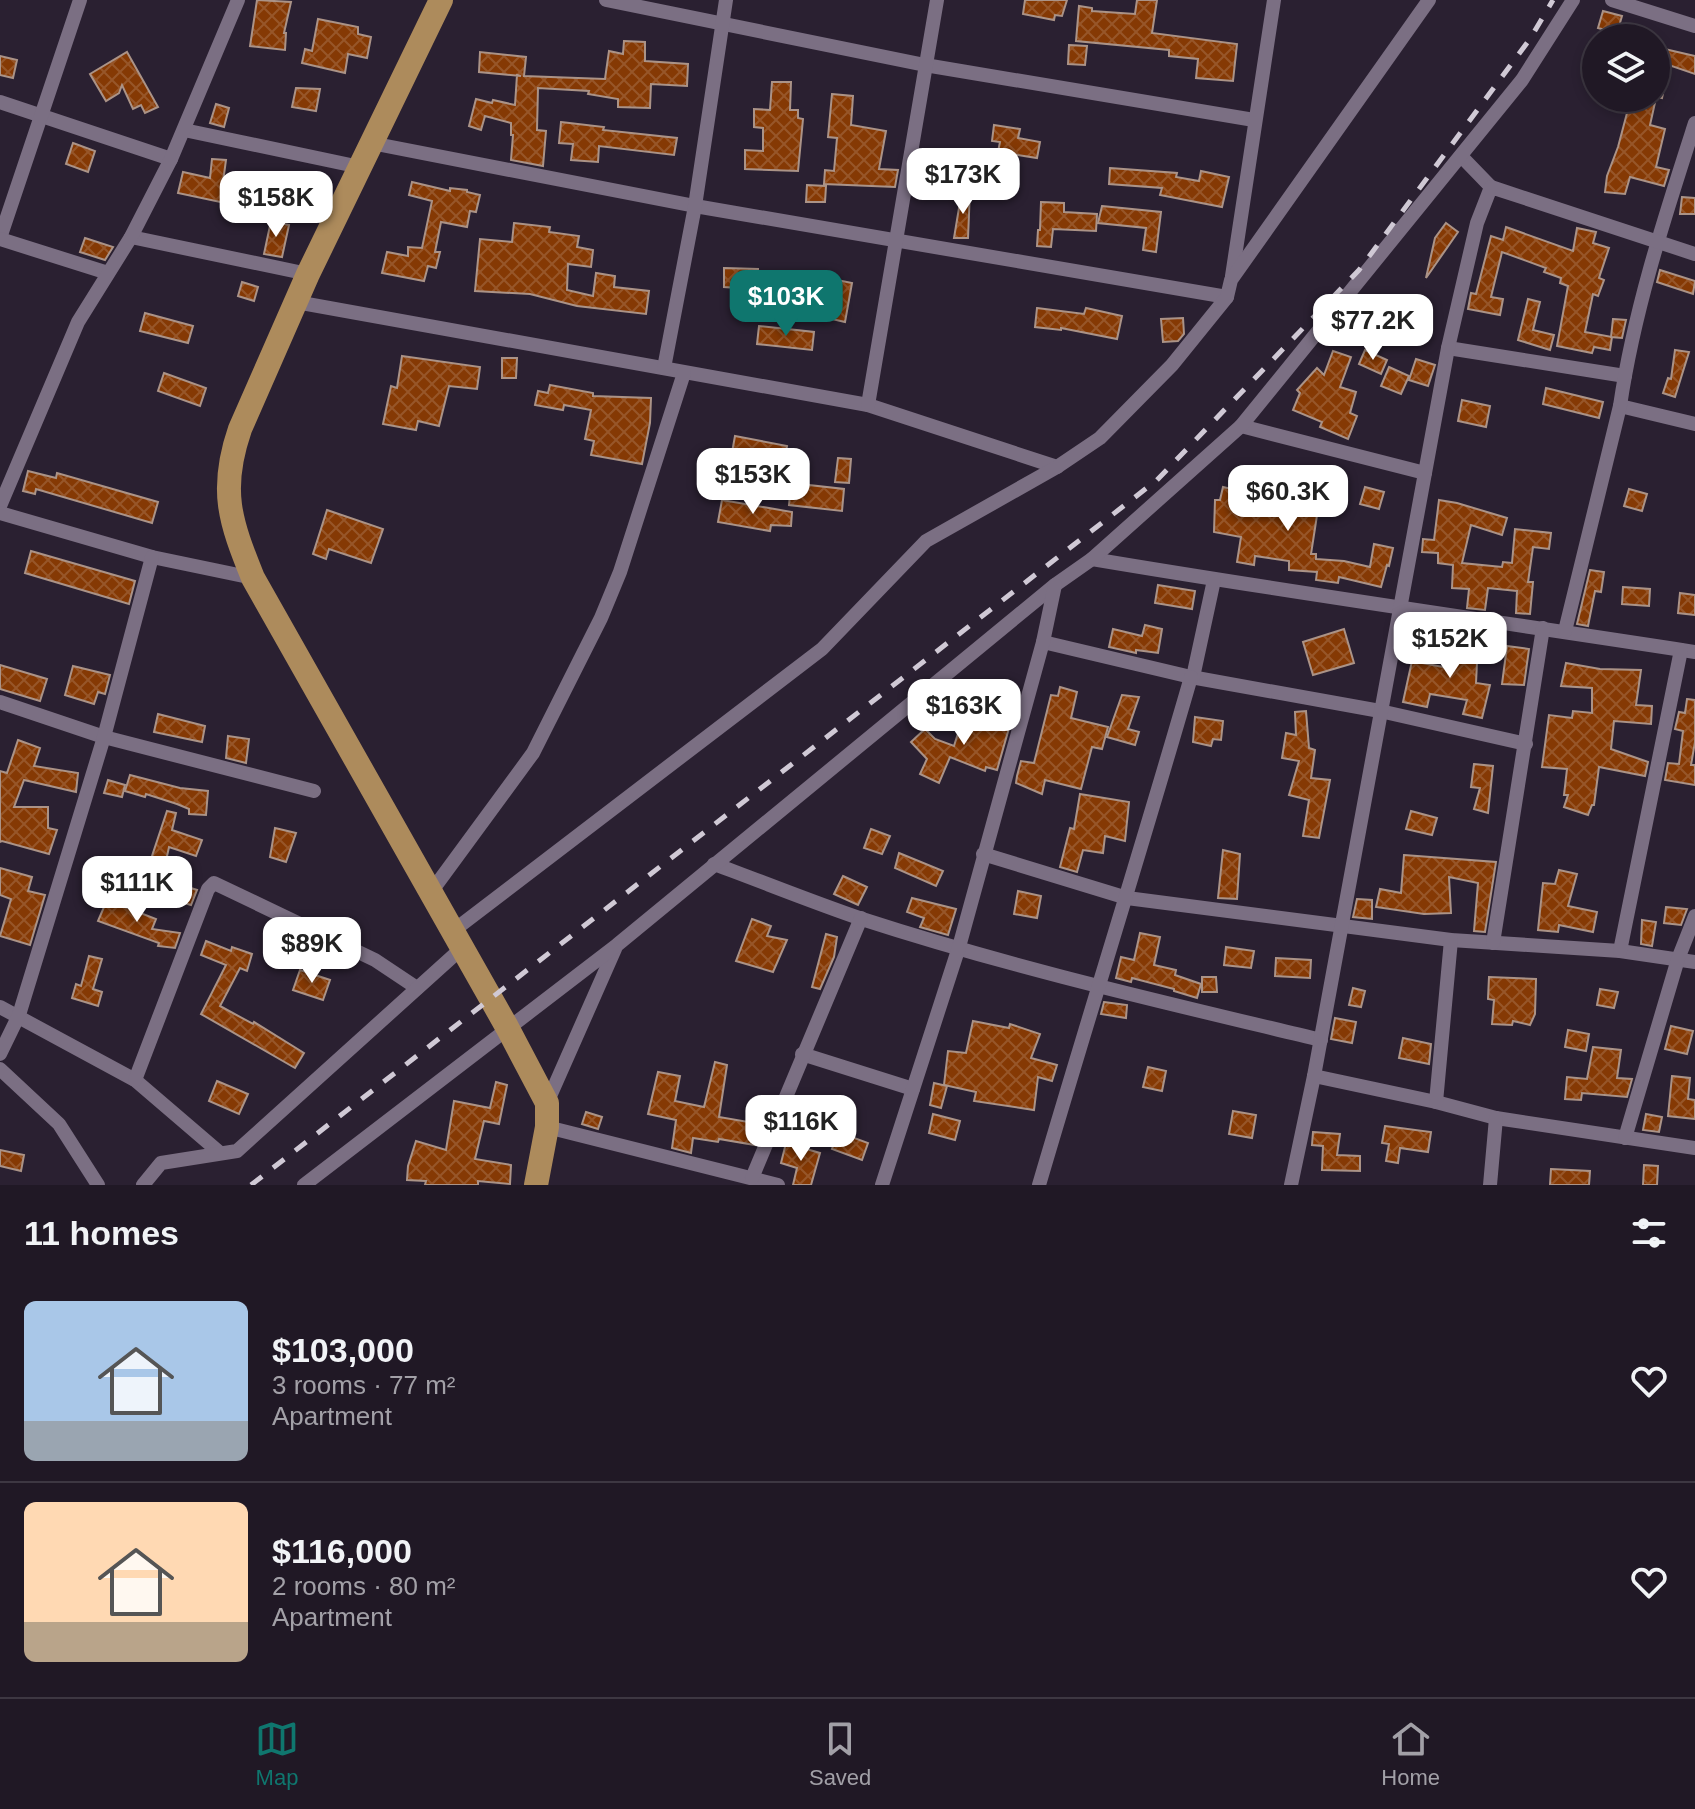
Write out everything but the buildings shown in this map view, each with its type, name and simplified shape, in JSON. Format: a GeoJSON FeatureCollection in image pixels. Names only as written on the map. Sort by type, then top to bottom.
{"type":"FeatureCollection","features":[{"type":"Feature","properties":{"kind":"main road"},"geometry":{"type":"LineString","coordinates":[[441,0],[308,274],[240,429],[229,474],[233,528],[253,578],[507,1027],[547,1115],[536,1185]]}},
{"type":"Feature","properties":{"kind":"street"},"geometry":{"type":"LineString","coordinates":[[80,0],[0,238],[108,273]]}},
{"type":"Feature","properties":{"kind":"street"},"geometry":{"type":"LineString","coordinates":[[0,506],[78,322],[131,237],[171,159],[238,0]]}},
{"type":"Feature","properties":{"kind":"street"},"geometry":{"type":"LineString","coordinates":[[606,0],[925,65],[1254,120]]}},
{"type":"Feature","properties":{"kind":"street"},"geometry":{"type":"LineString","coordinates":[[664,368],[695,206],[726,0]]}},
{"type":"Feature","properties":{"kind":"street"},"geometry":{"type":"LineString","coordinates":[[868,405],[937,0]]}},
{"type":"Feature","properties":{"kind":"street"},"geometry":{"type":"LineString","coordinates":[[143,1185],[161,1163],[237,1151],[417,988],[458,940],[822,649],[926,541],[1057,467],[1100,438],[1172,365],[1227,297],[1274,0]]}},
{"type":"Feature","properties":{"kind":"street"},"geometry":{"type":"LineString","coordinates":[[1231,280],[1429,0]]}},
{"type":"Feature","properties":{"kind":"street"},"geometry":{"type":"LineString","coordinates":[[304,1185],[617,945],[1055,585],[1092,559],[1241,426],[1522,80],[1573,0]]}},
{"type":"Feature","properties":{"kind":"street"},"geometry":{"type":"LineString","coordinates":[[1612,0],[1695,26]]}},
{"type":"Feature","properties":{"kind":"street"},"geometry":{"type":"LineString","coordinates":[[0,102],[171,159]]}},
{"type":"Feature","properties":{"kind":"street"},"geometry":{"type":"LineString","coordinates":[[1565,631],[1657,242],[1695,123]]}},
{"type":"Feature","properties":{"kind":"street"},"geometry":{"type":"LineString","coordinates":[[184,130],[360,167]]}},
{"type":"Feature","properties":{"kind":"street"},"geometry":{"type":"LineString","coordinates":[[371,143],[695,206],[1227,297]]}},
{"type":"Feature","properties":{"kind":"street"},"geometry":{"type":"LineString","coordinates":[[1461,156],[1491,187],[1695,254]]}},
{"type":"Feature","properties":{"kind":"street"},"geometry":{"type":"LineString","coordinates":[[1291,1185],[1321,1040],[1448,348],[1477,223],[1491,187]]}},
{"type":"Feature","properties":{"kind":"street"},"geometry":{"type":"LineString","coordinates":[[131,237],[308,274]]}},
{"type":"Feature","properties":{"kind":"street"},"geometry":{"type":"LineString","coordinates":[[296,302],[868,405],[1057,467]]}},
{"type":"Feature","properties":{"kind":"street"},"geometry":{"type":"LineString","coordinates":[[1448,348],[1625,376]]}},
{"type":"Feature","properties":{"kind":"street"},"geometry":{"type":"LineString","coordinates":[[431,892],[533,753],[601,618],[620,572],[684,373]]}},
{"type":"Feature","properties":{"kind":"street"},"geometry":{"type":"LineString","coordinates":[[1620,406],[1695,424]]}},
{"type":"Feature","properties":{"kind":"street"},"geometry":{"type":"LineString","coordinates":[[1241,426],[1425,473]]}},
{"type":"Feature","properties":{"kind":"street"},"geometry":{"type":"LineString","coordinates":[[0,513],[152,557],[253,578]]}},
{"type":"Feature","properties":{"kind":"street"},"geometry":{"type":"LineString","coordinates":[[0,1054],[19,1015],[104,737],[152,557]]}},
{"type":"Feature","properties":{"kind":"street"},"geometry":{"type":"LineString","coordinates":[[1092,559],[1688,651],[1620,951]]}},
{"type":"Feature","properties":{"kind":"street"},"geometry":{"type":"LineString","coordinates":[[1039,1185],[1192,677],[1214,580]]}},
{"type":"Feature","properties":{"kind":"street"},"geometry":{"type":"LineString","coordinates":[[882,1185],[959,947],[1043,642],[1055,585]]}},
{"type":"Feature","properties":{"kind":"street"},"geometry":{"type":"LineString","coordinates":[[1493,943],[1543,628]]}},
{"type":"Feature","properties":{"kind":"street"},"geometry":{"type":"LineString","coordinates":[[1043,642],[1192,677],[1380,711],[1526,744]]}},
{"type":"Feature","properties":{"kind":"street"},"geometry":{"type":"LineString","coordinates":[[0,702],[104,737],[314,791]]}},
{"type":"Feature","properties":{"kind":"street"},"geometry":{"type":"LineString","coordinates":[[983,854],[1127,898],[1451,940],[1620,951],[1695,962]]}},
{"type":"Feature","properties":{"kind":"street"},"geometry":{"type":"LineString","coordinates":[[714,864],[861,918],[959,947],[1098,987],[1321,1040]]}},
{"type":"Feature","properties":{"kind":"street"},"geometry":{"type":"LineString","coordinates":[[135,1080],[208,889],[214,883],[375,960],[417,988]]}},
{"type":"Feature","properties":{"kind":"street"},"geometry":{"type":"LineString","coordinates":[[1625,1138],[1678,959],[1695,916]]}},
{"type":"Feature","properties":{"kind":"street"},"geometry":{"type":"LineString","coordinates":[[752,1178],[861,918]]}},
{"type":"Feature","properties":{"kind":"street"},"geometry":{"type":"LineString","coordinates":[[1436,1102],[1451,940]]}},
{"type":"Feature","properties":{"kind":"street"},"geometry":{"type":"LineString","coordinates":[[617,945],[547,1115],[778,1185]]}},
{"type":"Feature","properties":{"kind":"street"},"geometry":{"type":"LineString","coordinates":[[0,1007],[135,1080],[219,1152]]}},
{"type":"Feature","properties":{"kind":"street"},"geometry":{"type":"LineString","coordinates":[[802,1054],[913,1089]]}},
{"type":"Feature","properties":{"kind":"street"},"geometry":{"type":"LineString","coordinates":[[0,1069],[59,1124],[98,1185]]}},
{"type":"Feature","properties":{"kind":"street"},"geometry":{"type":"LineString","coordinates":[[1314,1076],[1496,1118],[1695,1148]]}},
{"type":"Feature","properties":{"kind":"street"},"geometry":{"type":"LineString","coordinates":[[1490,1185],[1496,1118]]}},
{"type":"Feature","properties":{"kind":"railway"},"geometry":{"type":"LineString","coordinates":[[251,1185],[1157,480],[1359,270],[1530,39],[1553,0]]}}]}
